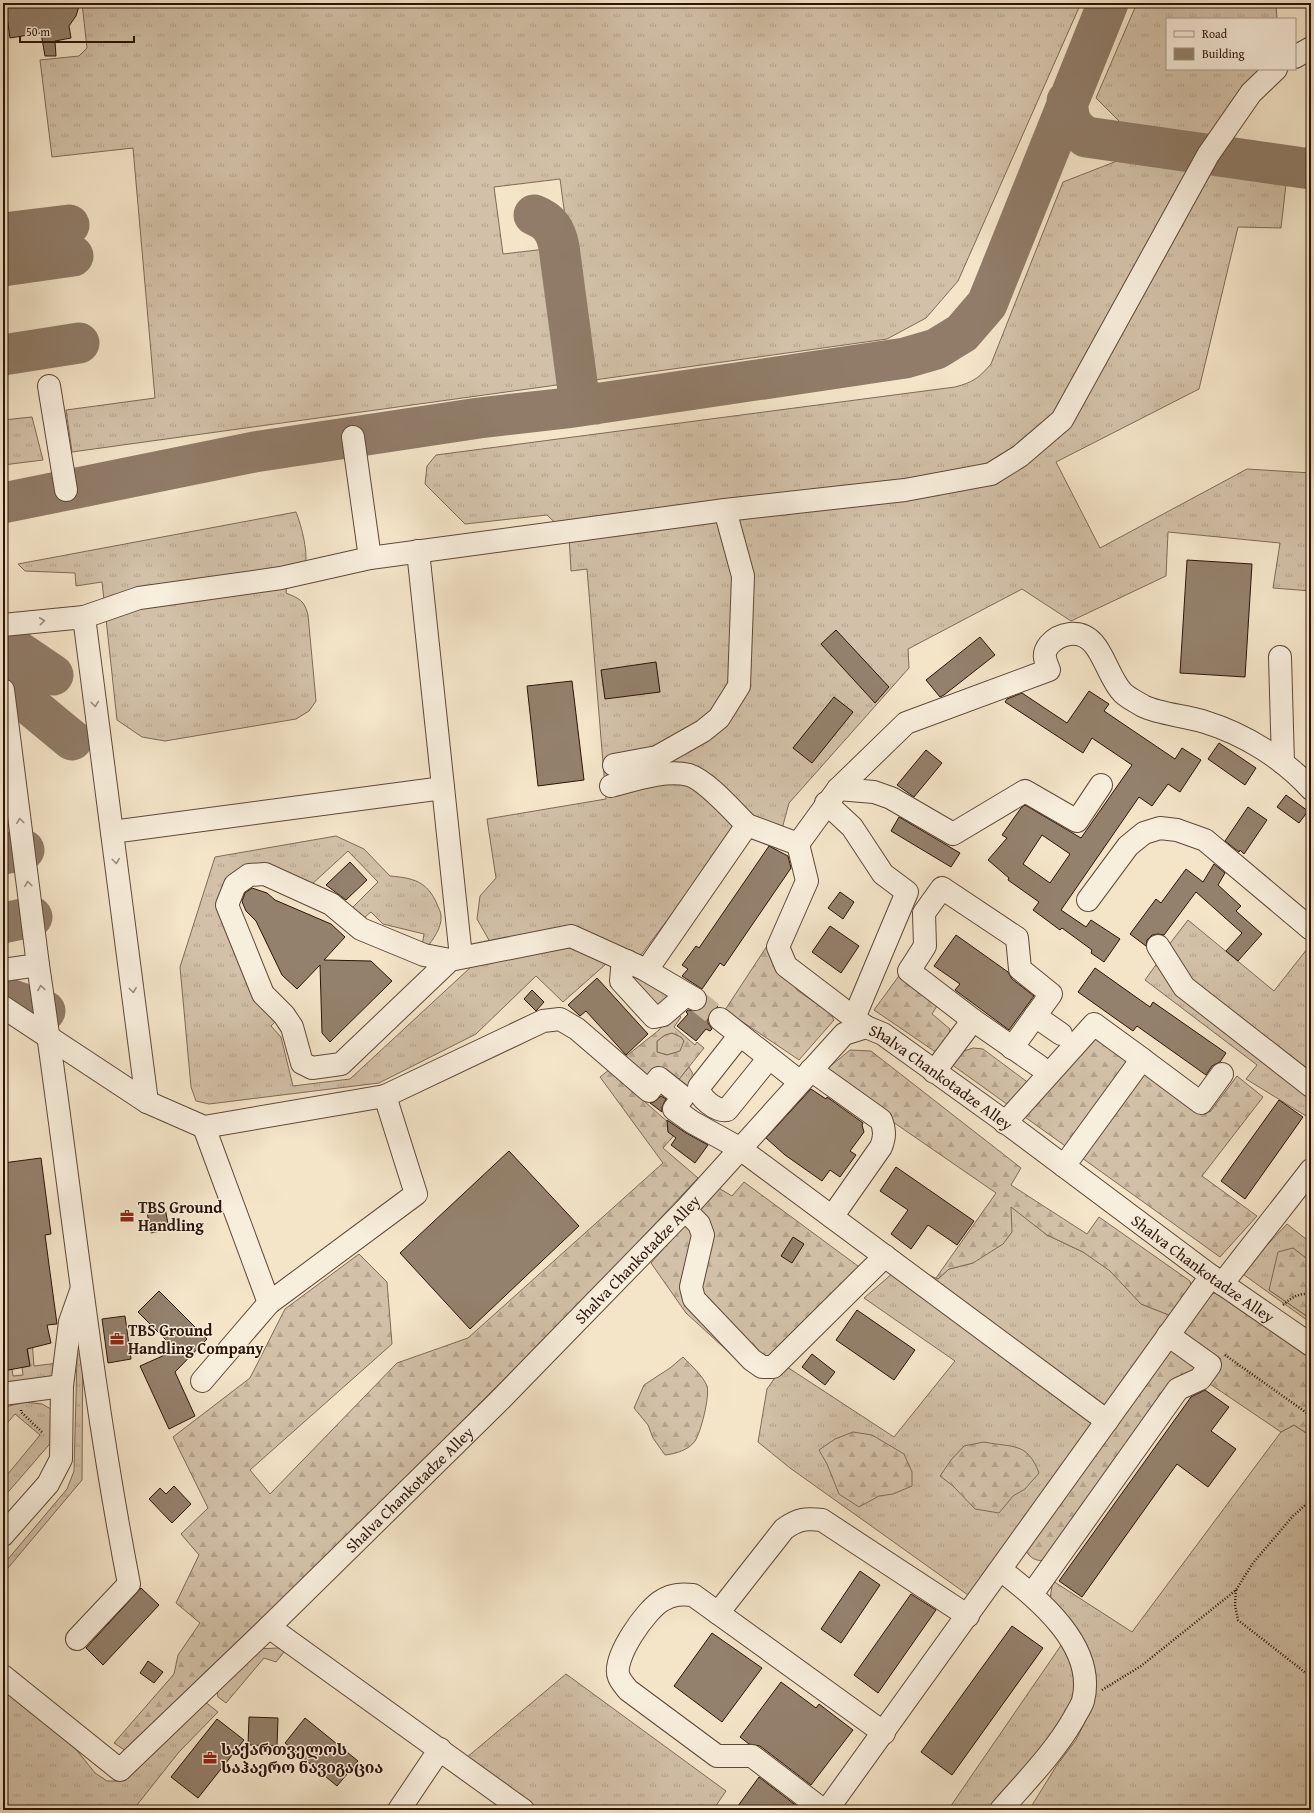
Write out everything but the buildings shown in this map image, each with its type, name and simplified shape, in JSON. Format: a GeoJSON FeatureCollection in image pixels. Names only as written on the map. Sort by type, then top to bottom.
{"type":"FeatureCollection","features":[{"type":"Feature","properties":{"kind":"street"},"geometry":{"type":"LineString","coordinates":[[1296,56],[1311,48]]}},
{"type":"Feature","properties":{"kind":"street"},"geometry":{"type":"LineString","coordinates":[[3,625],[84,617],[139,598],[281,578],[370,558],[725,510],[913,489],[991,474],[1020,456],[1062,420],[1208,155],[1251,93],[1275,70]]}},
{"type":"Feature","properties":{"kind":"street"},"geometry":{"type":"LineString","coordinates":[[50,386],[66,490]]}},
{"type":"Feature","properties":{"kind":"street"},"geometry":{"type":"LineString","coordinates":[[353,437],[370,558]]}},
{"type":"Feature","properties":{"kind":"street"},"geometry":{"type":"LineString","coordinates":[[614,764],[657,757],[703,731],[719,718],[739,686],[743,576],[725,510]]}},
{"type":"Feature","properties":{"kind":"street"},"geometry":{"type":"LineString","coordinates":[[418,551],[443,788],[456,959]]}},
{"type":"Feature","properties":{"kind":"street"},"geometry":{"type":"LineString","coordinates":[[84,617],[147,1102]]}},
{"type":"Feature","properties":{"kind":"street"},"geometry":{"type":"LineString","coordinates":[[832,796],[883,874],[907,892],[860,1023],[786,966],[778,947],[807,881],[798,844],[832,796],[906,723],[1049,670],[1044,657],[1045,650],[1052,640],[1062,635],[1075,634],[1086,636],[1092,641],[1113,680],[1123,693],[1144,707],[1205,722],[1244,737],[1296,771],[1311,788]]}},
{"type":"Feature","properties":{"kind":"street"},"geometry":{"type":"LineString","coordinates":[[1280,657],[1283,763]]}},
{"type":"Feature","properties":{"kind":"street"},"geometry":{"type":"LineString","coordinates":[[3,690],[38,965],[82,1289],[116,1516],[129,1584],[77,1639]]}},
{"type":"Feature","properties":{"kind":"street"},"geometry":{"type":"LineString","coordinates":[[611,786],[657,774],[690,775],[709,788],[747,825],[798,844]]}},
{"type":"Feature","properties":{"kind":"street"},"geometry":{"type":"LineString","coordinates":[[832,796],[874,792],[891,798],[953,834],[1025,792],[1077,821],[1101,785]]}},
{"type":"Feature","properties":{"kind":"street"},"geometry":{"type":"LineString","coordinates":[[112,832],[443,788]]}},
{"type":"Feature","properties":{"kind":"street"},"geometry":{"type":"LineString","coordinates":[[652,961],[747,825]]}},
{"type":"Feature","properties":{"kind":"street"},"geometry":{"type":"LineString","coordinates":[[1088,900],[1128,846],[1144,833],[1160,828],[1177,830],[1204,840],[1311,929]]}},
{"type":"Feature","properties":{"kind":"street"},"geometry":{"type":"LineString","coordinates":[[456,959],[341,1064],[312,1068],[302,1063],[292,1026],[284,1014],[263,994],[228,906],[229,899],[235,885],[249,875],[265,874],[331,904],[361,929],[424,955],[456,959],[571,936],[627,961],[644,969],[691,997],[663,1015],[654,1017],[621,981],[622,969],[627,961]]}},
{"type":"Feature","properties":{"kind":"street"},"geometry":{"type":"LineString","coordinates":[[1012,1048],[1051,994],[1020,969],[1017,938],[942,888],[924,913],[925,946],[909,971],[973,1020],[1012,1048],[1039,1066]]}},
{"type":"Feature","properties":{"kind":"street"},"geometry":{"type":"LineString","coordinates":[[1158,946],[1184,987],[1311,1086]]}},
{"type":"Feature","properties":{"kind":"street"},"geometry":{"type":"LineString","coordinates":[[3,970],[38,965]]}},
{"type":"Feature","properties":{"kind":"street"},"geometry":{"type":"LineString","coordinates":[[3,1007],[147,1102],[204,1127],[384,1096],[543,1021],[560,1019],[577,1029],[649,1091],[659,1078],[683,1097],[674,1109],[692,1122],[740,1148],[1107,1421]]}},
{"type":"Feature","properties":{"kind":"street"},"geometry":{"type":"LineString","coordinates":[[1035,1016],[1061,1034]]}},
{"type":"Feature","properties":{"kind":"street"},"geometry":{"type":"LineString","coordinates":[[720,1019],[769,1058],[806,1076],[881,1120],[884,1129],[884,1139],[881,1147],[832,1217]]}},
{"type":"Feature","properties":{"kind":"street"},"geometry":{"type":"LineString","coordinates":[[934,1072],[973,1020]]}},
{"type":"Feature","properties":{"kind":"street","name":"Shalva Chankotadze Alley"},"geometry":{"type":"LineString","coordinates":[[3,1676],[120,1770],[269,1627],[496,1403],[685,1210],[844,1034],[860,1023],[883,1034],[1064,1166],[1216,1280],[1311,1345]]}},
{"type":"Feature","properties":{"kind":"street"},"geometry":{"type":"LineString","coordinates":[[1005,1123],[1094,1024],[1201,1103],[1222,1074]]}},
{"type":"Feature","properties":{"kind":"street"},"geometry":{"type":"LineString","coordinates":[[740,1035],[699,1087],[701,1095],[717,1108],[727,1110],[769,1058]]}},
{"type":"Feature","properties":{"kind":"street"},"geometry":{"type":"LineString","coordinates":[[1064,1166],[1142,1059]]}},
{"type":"Feature","properties":{"kind":"street"},"geometry":{"type":"LineString","coordinates":[[202,1382],[269,1303],[416,1194],[384,1096]]}},
{"type":"Feature","properties":{"kind":"street"},"geometry":{"type":"LineString","coordinates":[[204,1127],[269,1303]]}},
{"type":"Feature","properties":{"kind":"street"},"geometry":{"type":"LineString","coordinates":[[827,1810],[884,1733],[1168,1335],[1311,1170]]}},
{"type":"Feature","properties":{"kind":"street"},"geometry":{"type":"LineString","coordinates":[[685,1210],[698,1224],[704,1235],[692,1287],[694,1300],[752,1360],[762,1367],[773,1367],[885,1256]]}},
{"type":"Feature","properties":{"kind":"street"},"geometry":{"type":"LineString","coordinates":[[3,1535],[48,1484],[61,1459],[62,1386],[70,1322],[82,1289]]}},
{"type":"Feature","properties":{"kind":"street"},"geometry":{"type":"LineString","coordinates":[[1032,1594],[1178,1389],[1200,1379],[1210,1365],[1168,1335]]}},
{"type":"Feature","properties":{"kind":"street"},"geometry":{"type":"LineString","coordinates":[[12,1392],[62,1386]]}},
{"type":"Feature","properties":{"kind":"street"},"geometry":{"type":"LineString","coordinates":[[718,1613],[784,1529],[796,1521],[810,1518],[822,1520],[973,1609]]}},
{"type":"Feature","properties":{"kind":"street"},"geometry":{"type":"LineString","coordinates":[[1001,1570],[1032,1594],[1064,1628],[1083,1664],[1085,1686],[1082,1702],[1021,1810]]}},
{"type":"Feature","properties":{"kind":"street"},"geometry":{"type":"LineString","coordinates":[[823,1810],[752,1756],[717,1756],[628,1690],[618,1676],[619,1659],[630,1637],[662,1600],[679,1594],[693,1595],[884,1733]]}},
{"type":"Feature","properties":{"kind":"street"},"geometry":{"type":"LineString","coordinates":[[269,1627],[523,1810]]}},
{"type":"Feature","properties":{"kind":"street"},"geometry":{"type":"LineString","coordinates":[[1001,1810],[1062,1739]]}},
{"type":"Feature","properties":{"kind":"street"},"geometry":{"type":"LineString","coordinates":[[399,1810],[440,1749]]}},
{"type":"Feature","properties":{"kind":"path"},"geometry":{"type":"LineString","coordinates":[[1281,1306],[1291,1298],[1304,1293],[1311,1294]]}},
{"type":"Feature","properties":{"kind":"path"},"geometry":{"type":"LineString","coordinates":[[1202,1359],[1220,1351],[1311,1416]]}},
{"type":"Feature","properties":{"kind":"path"},"geometry":{"type":"LineString","coordinates":[[12,1392],[21,1412],[44,1434]]}},
{"type":"Feature","properties":{"kind":"path"},"geometry":{"type":"LineString","coordinates":[[1082,1702],[1141,1666],[1236,1590],[1253,1563],[1293,1516],[1311,1500]]}},
{"type":"Feature","properties":{"kind":"path"},"geometry":{"type":"LineString","coordinates":[[1236,1590],[1235,1604],[1238,1620],[1311,1677]]}},
{"type":"Feature","properties":{"kind":"green space"},"geometry":{"type":"Polygon","coordinates":[[[82,3],[1081,3],[958,281],[926,318],[887,339],[587,381],[560,179],[494,187],[503,254],[546,249],[564,384],[72,452],[66,410],[155,398],[133,148],[52,157],[40,60],[79,56],[87,48],[82,3]]]}},
{"type":"Feature","properties":{"kind":"green space"},"geometry":{"type":"Polygon","coordinates":[[[1137,3],[1276,3],[1277,18],[1166,18],[1166,70],[1266,70],[1205,138],[1125,127],[1096,98],[1137,3]]]}},
{"type":"Feature","properties":{"kind":"green space"},"geometry":{"type":"Polygon","coordinates":[[[1117,161],[1286,184],[1281,228],[1238,227],[1199,389],[1056,462],[1100,548],[1247,469],[1311,473],[1311,591],[1273,588],[1280,543],[1168,532],[1166,576],[1071,621],[1022,589],[908,649],[909,668],[789,803],[782,829],[746,815],[638,959],[572,927],[490,942],[477,919],[480,896],[496,878],[487,819],[606,799],[587,569],[571,571],[569,536],[547,515],[465,524],[425,484],[427,466],[436,455],[955,387],[971,381],[979,377],[991,364],[1063,182],[1117,161]]]}},
{"type":"Feature","properties":{"kind":"green space"},"geometry":{"type":"Polygon","coordinates":[[[32,417],[43,460],[3,465],[3,420],[32,417]]]}},
{"type":"Feature","properties":{"kind":"green space"},"geometry":{"type":"Polygon","coordinates":[[[296,512],[304,540],[306,564],[304,569],[287,584],[286,593],[303,603],[308,615],[316,701],[309,711],[296,719],[165,741],[142,737],[117,720],[102,582],[76,586],[75,573],[25,571],[18,564],[296,512]]]}},
{"type":"Feature","properties":{"kind":"green space"},"geometry":{"type":"Polygon","coordinates":[[[336,836],[364,849],[390,876],[406,878],[418,882],[429,890],[441,913],[441,920],[436,933],[426,949],[422,946],[424,934],[383,924],[371,912],[359,922],[348,912],[378,882],[348,851],[311,885],[269,870],[228,905],[278,1019],[271,1026],[281,1037],[293,1086],[350,1079],[472,966],[565,945],[606,964],[563,1002],[536,976],[476,1034],[379,1083],[209,1104],[196,1101],[191,1087],[180,967],[215,857],[336,836]]]}},
{"type":"Feature","properties":{"kind":"green space"},"geometry":{"type":"Polygon","coordinates":[[[786,917],[776,959],[797,990],[830,1013],[834,1020],[799,1060],[725,1010],[786,917]]]}},
{"type":"Feature","properties":{"kind":"green space"},"geometry":{"type":"Polygon","coordinates":[[[1188,920],[1274,991],[1311,944],[1311,1085],[1191,988],[1165,950],[1188,920]]]}},
{"type":"Feature","properties":{"kind":"green space"},"geometry":{"type":"Polygon","coordinates":[[[1158,962],[1311,1092],[1311,1119],[1246,1079],[1257,1065],[1145,980],[1158,962]]]}},
{"type":"Feature","properties":{"kind":"green space"},"geometry":{"type":"Polygon","coordinates":[[[901,973],[940,1001],[932,1014],[950,1029],[948,1039],[937,1053],[874,1010],[901,973]]]}},
{"type":"Feature","properties":{"kind":"green space"},"geometry":{"type":"Polygon","coordinates":[[[630,974],[670,995],[665,1003],[656,1006],[629,978],[630,974]]]}},
{"type":"Feature","properties":{"kind":"green space"},"geometry":{"type":"Polygon","coordinates":[[[676,1013],[681,1017],[674,1027],[695,1045],[697,1042],[704,1048],[676,1083],[659,1068],[636,1094],[678,1131],[663,1148],[698,1178],[589,1294],[157,1726],[126,1751],[114,1743],[174,1674],[178,1655],[200,1623],[176,1603],[199,1555],[181,1534],[208,1508],[173,1437],[250,1378],[285,1309],[359,1254],[387,1282],[392,1344],[250,1470],[270,1494],[397,1363],[468,1338],[663,1163],[600,1077],[659,1030],[668,1018],[676,1013]],[[672,1033],[665,1035],[657,1041],[657,1052],[667,1055],[680,1051],[684,1041],[681,1037],[672,1033]]]}},
{"type":"Feature","properties":{"kind":"green space"},"geometry":{"type":"Polygon","coordinates":[[[1082,1023],[1210,1112],[1237,1076],[1263,1097],[1202,1176],[1257,1216],[1220,1257],[951,1064],[964,1051],[973,1048],[983,1049],[1030,1084],[1082,1023]]]}},
{"type":"Feature","properties":{"kind":"green space"},"geometry":{"type":"Polygon","coordinates":[[[672,1033],[681,1037],[684,1041],[681,1051],[667,1055],[657,1052],[657,1041],[665,1035],[672,1033]]]}},
{"type":"Feature","properties":{"kind":"green space"},"geometry":{"type":"Polygon","coordinates":[[[850,1050],[871,1051],[1021,1168],[1011,1185],[1087,1234],[1099,1217],[1190,1281],[1192,1289],[1174,1317],[1141,1304],[1110,1271],[1083,1252],[1047,1235],[1011,1207],[1012,1232],[1003,1244],[973,1263],[949,1269],[938,1279],[936,1278],[996,1193],[822,1073],[850,1050]]]}},
{"type":"Feature","properties":{"kind":"green space"},"geometry":{"type":"Polygon","coordinates":[[[689,1067],[694,1076],[692,1096],[676,1083],[689,1067]]]}},
{"type":"Feature","properties":{"kind":"green space"},"geometry":{"type":"Polygon","coordinates":[[[744,1182],[862,1269],[756,1377],[686,1313],[651,1263],[717,1187],[732,1196],[744,1182]]]}},
{"type":"Feature","properties":{"kind":"green space"},"geometry":{"type":"Polygon","coordinates":[[[1011,1206],[1047,1235],[1083,1252],[1111,1271],[1141,1304],[1174,1317],[968,1595],[790,1468],[758,1442],[767,1389],[784,1365],[894,1437],[955,1361],[864,1298],[893,1273],[922,1272],[938,1279],[949,1269],[973,1263],[1011,1206]]]}},
{"type":"Feature","properties":{"kind":"green space"},"geometry":{"type":"Polygon","coordinates":[[[1287,1224],[1311,1243],[1311,1262],[1293,1248],[1269,1290],[1311,1319],[1311,1323],[1240,1272],[1261,1244],[1267,1245],[1287,1224]]]}},
{"type":"Feature","properties":{"kind":"green space"},"geometry":{"type":"Polygon","coordinates":[[[1293,1248],[1311,1262],[1311,1319],[1269,1290],[1278,1252],[1293,1248]]]}},
{"type":"Feature","properties":{"kind":"green space"},"geometry":{"type":"Polygon","coordinates":[[[1218,1292],[1311,1351],[1311,1436],[1294,1425],[1281,1432],[1207,1382],[1221,1359],[1182,1331],[1203,1297],[1218,1292]]]}},
{"type":"Feature","properties":{"kind":"green space"},"geometry":{"type":"Polygon","coordinates":[[[83,1320],[82,1480],[3,1574],[3,1565],[67,1489],[74,1471],[78,1321],[83,1320]]]}},
{"type":"Feature","properties":{"kind":"green space"},"geometry":{"type":"Polygon","coordinates":[[[31,1327],[34,1366],[58,1363],[52,1378],[3,1391],[3,1371],[12,1369],[13,1376],[23,1375],[22,1367],[30,1365],[26,1338],[3,1331],[31,1327]]]}},
{"type":"Feature","properties":{"kind":"green space"},"geometry":{"type":"Polygon","coordinates":[[[1168,1349],[1196,1364],[1196,1374],[1047,1561],[1040,1561],[1031,1557],[1025,1549],[1168,1349]]]}},
{"type":"Feature","properties":{"kind":"green space"},"geometry":{"type":"Polygon","coordinates":[[[683,1357],[700,1375],[707,1386],[708,1391],[706,1405],[700,1430],[695,1441],[682,1451],[665,1455],[653,1438],[648,1425],[634,1408],[644,1385],[670,1368],[683,1357]]]}},
{"type":"Feature","properties":{"kind":"green space"},"geometry":{"type":"Polygon","coordinates":[[[25,1402],[42,1404],[51,1409],[54,1439],[3,1498],[3,1480],[40,1435],[15,1414],[3,1428],[3,1409],[5,1407],[25,1402]]]}},
{"type":"Feature","properties":{"kind":"green space"},"geometry":{"type":"Polygon","coordinates":[[[1294,1425],[1311,1436],[1311,1810],[1029,1810],[1057,1765],[1076,1740],[1090,1711],[1050,1598],[1053,1581],[1132,1632],[1281,1432],[1294,1425]]]}},
{"type":"Feature","properties":{"kind":"green space"},"geometry":{"type":"Polygon","coordinates":[[[853,1432],[872,1435],[904,1454],[912,1472],[912,1486],[893,1494],[879,1496],[859,1507],[839,1494],[827,1464],[819,1450],[835,1439],[853,1432]]]}},
{"type":"Feature","properties":{"kind":"green space"},"geometry":{"type":"Polygon","coordinates":[[[984,1442],[1011,1446],[1024,1451],[1034,1463],[1039,1473],[1025,1489],[1013,1496],[999,1513],[975,1509],[953,1486],[940,1476],[951,1460],[964,1446],[984,1442]]]}},
{"type":"Feature","properties":{"kind":"green space"},"geometry":{"type":"Polygon","coordinates":[[[1064,1641],[1078,1673],[1077,1694],[1063,1722],[993,1810],[948,1810],[1064,1641]]]}},
{"type":"Feature","properties":{"kind":"green space"},"geometry":{"type":"Polygon","coordinates":[[[278,1648],[285,1651],[276,1662],[264,1658],[226,1703],[218,1697],[216,1687],[256,1649],[278,1648]]]}},
{"type":"Feature","properties":{"kind":"green space"},"geometry":{"type":"Polygon","coordinates":[[[566,1674],[726,1791],[713,1810],[536,1810],[466,1758],[566,1674]]]}},
{"type":"Feature","properties":{"kind":"green space"},"geometry":{"type":"Polygon","coordinates":[[[3,1688],[67,1738],[95,1773],[107,1781],[118,1781],[132,1774],[204,1701],[218,1712],[179,1752],[133,1810],[3,1810],[3,1688]]]}},
{"type":"Feature","properties":{"kind":"taxiway"},"geometry":{"type":"LineString","coordinates":[[3,503],[254,452],[479,418],[567,408],[905,358],[936,349],[962,333],[987,304],[1108,3]]}},
{"type":"Feature","properties":{"kind":"taxiway"},"geometry":{"type":"LineString","coordinates":[[1067,101],[1073,126],[1086,137],[1311,169]]}},
{"type":"Feature","properties":{"kind":"taxiway"},"geometry":{"type":"LineString","coordinates":[[534,215],[544,220],[551,227],[556,236],[559,247],[578,390],[584,398],[595,404]]}},
{"type":"Feature","properties":{"kind":"taxiway"},"geometry":{"type":"LineString","coordinates":[[3,233],[69,225]]}},
{"type":"Feature","properties":{"kind":"taxiway"},"geometry":{"type":"LineString","coordinates":[[3,266],[73,256]]}},
{"type":"Feature","properties":{"kind":"taxiway"},"geometry":{"type":"LineString","coordinates":[[3,355],[79,343]]}},
{"type":"Feature","properties":{"kind":"taxiway"},"geometry":{"type":"LineString","coordinates":[[3,641],[53,675]]}},
{"type":"Feature","properties":{"kind":"taxiway"},"geometry":{"type":"LineString","coordinates":[[3,683],[72,740]]}},
{"type":"Feature","properties":{"kind":"taxiway"},"geometry":{"type":"LineString","coordinates":[[3,854],[24,850]]}},
{"type":"Feature","properties":{"kind":"taxiway"},"geometry":{"type":"LineString","coordinates":[[3,923],[32,917]]}},
{"type":"Feature","properties":{"kind":"taxiway"},"geometry":{"type":"LineString","coordinates":[[3,997],[45,1011]]}},
{"type":"Feature","properties":{"kind":"tunnel"},"geometry":{"type":"LineString","coordinates":[[695,999],[720,1019]]}},
{"type":"Feature","properties":{"kind":"place","name":"TBS Ground Handling"},"geometry":{"type":"Point","coordinates":[127,1216]}},
{"type":"Feature","properties":{"kind":"place","name":"TBS Ground Handling Company"},"geometry":{"type":"Point","coordinates":[117,1339]}},
{"type":"Feature","properties":{"kind":"place","name":"საქართველოს საჰაერო ნავიგაცია"},"geometry":{"type":"Point","coordinates":[210,1758]}}]}
